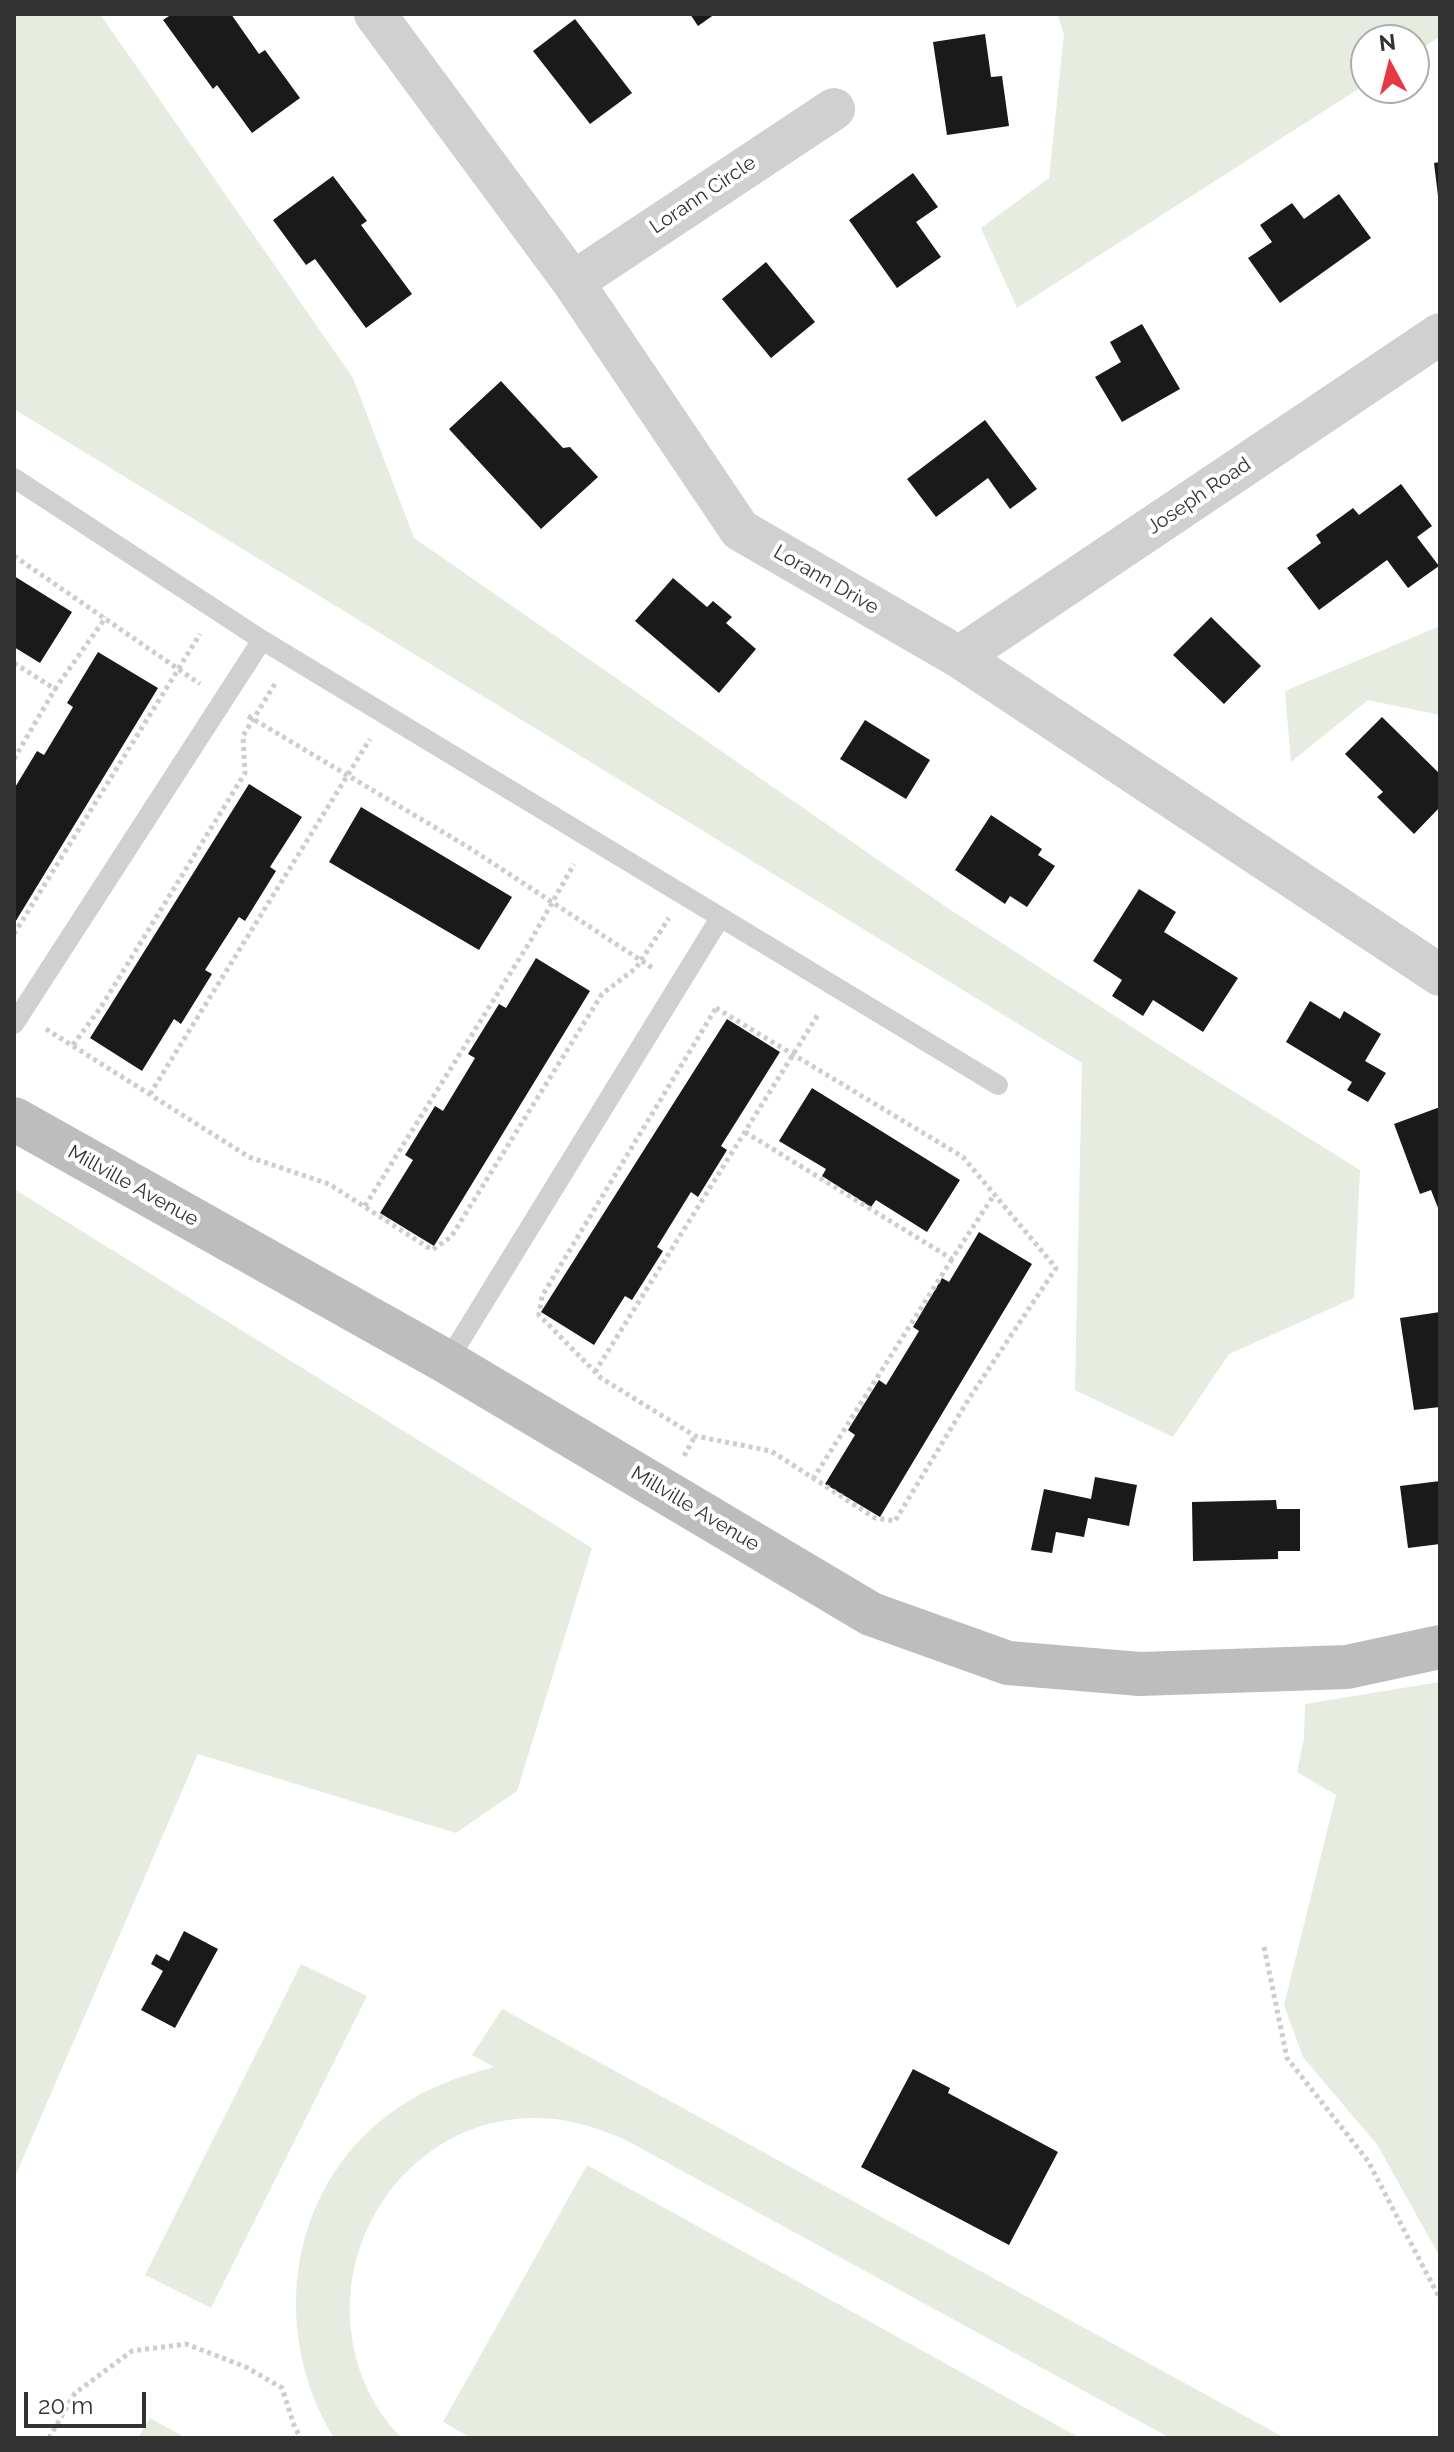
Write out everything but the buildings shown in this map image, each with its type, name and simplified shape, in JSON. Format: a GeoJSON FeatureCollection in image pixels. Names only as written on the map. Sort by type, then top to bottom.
{"type":"FeatureCollection","features":[{"type":"Feature","properties":{"kind":"street","name":"Lorann Drive"},"geometry":{"type":"LineString","coordinates":[[375,14],[573,282],[740,530],[959,657],[1440,975]]}},
{"type":"Feature","properties":{"kind":"street","name":"Lorann Circle"},"geometry":{"type":"LineString","coordinates":[[573,282],[834,109]]}},
{"type":"Feature","properties":{"kind":"street","name":"Joseph Road"},"geometry":{"type":"LineString","coordinates":[[959,657],[1440,334]]}},
{"type":"Feature","properties":{"kind":"street","name":"Millville Avenue"},"geometry":{"type":"LineString","coordinates":[[14,1119],[447,1362],[871,1614],[1008,1663],[1140,1674],[1347,1667],[1440,1647]]}},
{"type":"Feature","properties":{"kind":"lane"},"geometry":{"type":"LineString","coordinates":[[14,478],[262,640],[998,1085]]}},
{"type":"Feature","properties":{"kind":"lane"},"geometry":{"type":"LineString","coordinates":[[14,1024],[262,640]]}},
{"type":"Feature","properties":{"kind":"lane"},"geometry":{"type":"LineString","coordinates":[[447,1362],[720,918]]}},
{"type":"Feature","properties":{"kind":"path"},"geometry":{"type":"LineString","coordinates":[[14,556],[253,719],[468,847],[716,1008],[963,1157],[1056,1268],[970,1397],[895,1521],[875,1518],[771,1451],[695,1436],[595,1372],[539,1315],[542,1296],[716,1008]]}},
{"type":"Feature","properties":{"kind":"path"},"geometry":{"type":"LineString","coordinates":[[14,934],[215,609]]}},
{"type":"Feature","properties":{"kind":"path"},"geometry":{"type":"LineString","coordinates":[[14,759],[55,689],[106,617]]}},
{"type":"Feature","properties":{"kind":"path"},"geometry":{"type":"LineString","coordinates":[[73,1045],[101,1007],[245,773],[243,736],[291,657]]}},
{"type":"Feature","properties":{"kind":"path"},"geometry":{"type":"LineString","coordinates":[[14,663],[55,689]]}},
{"type":"Feature","properties":{"kind":"path"},"geometry":{"type":"LineString","coordinates":[[150,1094],[385,715]]}},
{"type":"Feature","properties":{"kind":"path"},"geometry":{"type":"LineString","coordinates":[[365,1206],[553,903],[589,839]]}},
{"type":"Feature","properties":{"kind":"path"},"geometry":{"type":"LineString","coordinates":[[44,1027],[249,1157],[329,1184],[432,1250],[451,1237],[602,994],[636,968],[683,896]]}},
{"type":"Feature","properties":{"kind":"path"},"geometry":{"type":"LineString","coordinates":[[595,1372],[835,987]]}},
{"type":"Feature","properties":{"kind":"path"},"geometry":{"type":"LineString","coordinates":[[745,1132],[952,1259]]}},
{"type":"Feature","properties":{"kind":"path"},"geometry":{"type":"LineString","coordinates":[[813,1479],[995,1195]]}},
{"type":"Feature","properties":{"kind":"path"},"geometry":{"type":"LineString","coordinates":[[1264,1947],[1287,2058],[1368,2161],[1440,2299]]}},
{"type":"Feature","properties":{"kind":"path"},"geometry":{"type":"LineString","coordinates":[[49,2438],[75,2393],[132,2351],[186,2344],[246,2367],[282,2388],[301,2438]]}},
{"type":"Feature","properties":{"kind":"shaded area"},"geometry":{"type":"Polygon","coordinates":[[[14,14],[100,14],[353,378],[414,538],[946,907],[1360,1170],[1354,1298],[1229,1354],[1173,1437],[1075,1390],[1082,1063],[14,409],[14,14]]]}},
{"type":"Feature","properties":{"kind":"shaded area"},"geometry":{"type":"Polygon","coordinates":[[[1057,14],[1440,14],[1440,37],[1430,43],[1430,24],[1350,24],[1350,94],[1017,308],[981,228],[1049,178],[1064,34],[1057,14]]]}},
{"type":"Feature","properties":{"kind":"shaded area"},"geometry":{"type":"Polygon","coordinates":[[[1440,626],[1440,715],[1368,700],[1291,762],[1285,691],[1440,626]]]}},
{"type":"Feature","properties":{"kind":"shaded area"},"geometry":{"type":"Polygon","coordinates":[[[14,1189],[592,1548],[517,1791],[456,1833],[198,1754],[14,2179],[14,1189]]]}},
{"type":"Feature","properties":{"kind":"shaded area"},"geometry":{"type":"Polygon","coordinates":[[[1440,1682],[1440,2257],[1378,2146],[1303,2057],[1284,2005],[1336,1795],[1297,1772],[1304,1738],[1305,1704],[1440,1682]]]}},
{"type":"Feature","properties":{"kind":"shaded area"},"geometry":{"type":"Polygon","coordinates":[[[301,1964],[367,1996],[211,2308],[145,2275],[301,1964]]]}},
{"type":"Feature","properties":{"kind":"shaded area"},"geometry":{"type":"Polygon","coordinates":[[[502,2009],[1285,2438],[1170,2438],[624,2139],[581,2124],[536,2118],[495,2122],[458,2135],[425,2156],[397,2183],[374,2215],[359,2251],[351,2290],[351,2330],[367,2388],[382,2415],[402,2438],[334,2438],[313,2395],[300,2350],[296,2304],[300,2259],[312,2215],[333,2174],[362,2138],[399,2107],[445,2083],[494,2067],[472,2055],[502,2009]]]}},
{"type":"Feature","properties":{"kind":"shaded area"},"geometry":{"type":"Polygon","coordinates":[[[587,2165],[1080,2438],[471,2438],[443,2422],[587,2165]]]}},
{"type":"Feature","properties":{"kind":"shaded area"},"geometry":{"type":"Polygon","coordinates":[[[150,2418],[186,2438],[138,2438],[150,2418]]]}}]}
